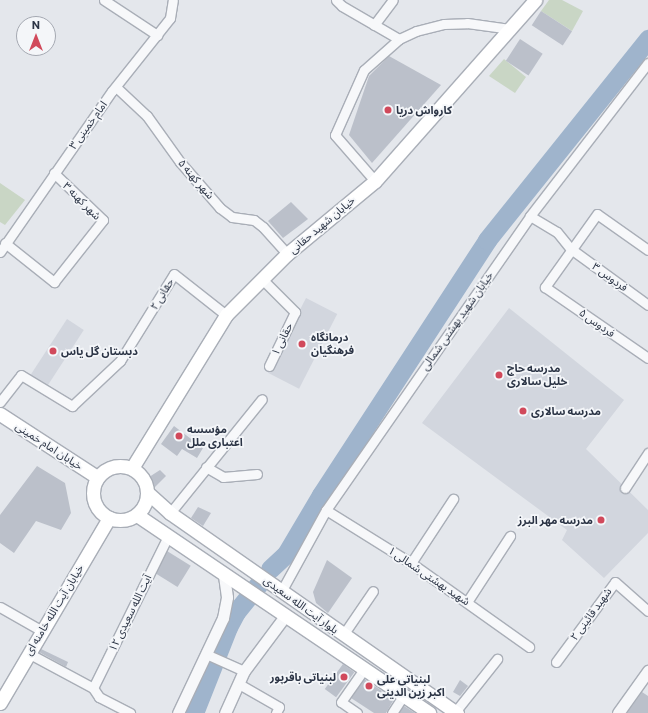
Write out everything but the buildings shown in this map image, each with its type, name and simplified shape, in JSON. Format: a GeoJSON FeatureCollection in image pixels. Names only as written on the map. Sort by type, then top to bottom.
{"type":"FeatureCollection","features":[{"type":"Feature","properties":{"kind":"main road","name":"خیابان شهید حقانی"},"geometry":{"type":"LineString","coordinates":[[132,468],[226,315],[287,254],[375,181],[535,0]]}},
{"type":"Feature","properties":{"kind":"main road","name":"خیابان امام خمینی"},"geometry":{"type":"LineString","coordinates":[[0,414],[97,477]]}},
{"type":"Feature","properties":{"kind":"main road"},"geometry":{"type":"LineString","coordinates":[[117,466],[132,468],[144,479],[148,494],[147,502],[137,515],[123,520],[109,518],[97,508],[94,501],[94,486],[97,477],[117,466]]}},
{"type":"Feature","properties":{"kind":"main road","name":"بلوار آیت الله سعیدی"},"geometry":{"type":"LineString","coordinates":[[148,494],[170,513],[282,590],[343,636],[456,712]]}},
{"type":"Feature","properties":{"kind":"main road","name":"بلوار آیت الله سعیدی"},"geometry":{"type":"LineString","coordinates":[[137,515],[167,538],[429,713]]}},
{"type":"Feature","properties":{"kind":"main road","name":"خیابان آیت الله خامنه ای"},"geometry":{"type":"LineString","coordinates":[[0,703],[28,653],[109,518]]}},
{"type":"Feature","properties":{"kind":"street"},"geometry":{"type":"LineString","coordinates":[[104,0],[157,35]]}},
{"type":"Feature","properties":{"kind":"street","name":"امام خمینی ۳"},"geometry":{"type":"LineString","coordinates":[[0,252],[54,173],[116,87],[170,18],[173,0]]}},
{"type":"Feature","properties":{"kind":"street"},"geometry":{"type":"LineString","coordinates":[[336,0],[374,25],[400,38]]}},
{"type":"Feature","properties":{"kind":"street"},"geometry":{"type":"LineString","coordinates":[[374,25],[393,0]]}},
{"type":"Feature","properties":{"kind":"street"},"geometry":{"type":"LineString","coordinates":[[375,181],[335,135],[364,70],[400,38],[416,31],[452,24],[483,23],[510,29]]}},
{"type":"Feature","properties":{"kind":"street","name":"خیابان شهید بهشتی شمالی"},"geometry":{"type":"LineString","coordinates":[[282,590],[326,510],[530,216],[648,63]]}},
{"type":"Feature","properties":{"kind":"street","name":"شهر کهنه ۵"},"geometry":{"type":"LineString","coordinates":[[116,87],[147,116],[180,162],[220,208],[232,217],[254,220],[259,223],[287,254]]}},
{"type":"Feature","properties":{"kind":"street","name":"شهر کهنه ۳"},"geometry":{"type":"LineString","coordinates":[[5,243],[54,282],[103,220],[54,173]]}},
{"type":"Feature","properties":{"kind":"street"},"geometry":{"type":"LineString","coordinates":[[571,249],[597,214],[648,250]]}},
{"type":"Feature","properties":{"kind":"street","name":"فردوس ۳"},"geometry":{"type":"LineString","coordinates":[[530,216],[557,232],[571,249],[648,305]]}},
{"type":"Feature","properties":{"kind":"street","name":"فردوس ۵"},"geometry":{"type":"LineString","coordinates":[[571,249],[545,287],[648,358]]}},
{"type":"Feature","properties":{"kind":"street","name":"حقانی ۲"},"geometry":{"type":"LineString","coordinates":[[0,402],[21,375],[72,406],[120,361],[174,274],[226,315]]}},
{"type":"Feature","properties":{"kind":"street","name":"حقانی ۱"},"geometry":{"type":"LineString","coordinates":[[262,279],[296,312],[269,366]]}},
{"type":"Feature","properties":{"kind":"street"},"geometry":{"type":"LineString","coordinates":[[170,513],[206,467],[224,449],[262,399]]}},
{"type":"Feature","properties":{"kind":"street"},"geometry":{"type":"LineString","coordinates":[[625,488],[648,453]]}},
{"type":"Feature","properties":{"kind":"street"},"geometry":{"type":"LineString","coordinates":[[206,467],[224,477],[257,474]]}},
{"type":"Feature","properties":{"kind":"street"},"geometry":{"type":"LineString","coordinates":[[411,563],[453,499]]}},
{"type":"Feature","properties":{"kind":"street","name":"شهید بهشتی شمالی ۱"},"geometry":{"type":"LineString","coordinates":[[326,510],[411,563],[529,646]]}},
{"type":"Feature","properties":{"kind":"street"},"geometry":{"type":"LineString","coordinates":[[467,602],[510,536]]}},
{"type":"Feature","properties":{"kind":"street","name":"آیت الله سعیدی ۱۲"},"geometry":{"type":"LineString","coordinates":[[93,688],[167,538]]}},
{"type":"Feature","properties":{"kind":"street"},"geometry":{"type":"LineString","coordinates":[[178,713],[223,618],[227,597],[224,576]]}},
{"type":"Feature","properties":{"kind":"street","name":"شهید قائینی ۲"},"geometry":{"type":"LineString","coordinates":[[556,662],[615,582],[648,611]]}},
{"type":"Feature","properties":{"kind":"street"},"geometry":{"type":"LineString","coordinates":[[343,636],[373,590]]}},
{"type":"Feature","properties":{"kind":"street"},"geometry":{"type":"LineString","coordinates":[[0,607],[42,631]]}},
{"type":"Feature","properties":{"kind":"street"},"geometry":{"type":"LineString","coordinates":[[225,713],[244,671],[285,616]]}},
{"type":"Feature","properties":{"kind":"street"},"geometry":{"type":"LineString","coordinates":[[28,653],[93,688],[109,709],[130,713]]}},
{"type":"Feature","properties":{"kind":"street"},"geometry":{"type":"LineString","coordinates":[[206,654],[244,671]]}},
{"type":"Feature","properties":{"kind":"street"},"geometry":{"type":"LineString","coordinates":[[456,712],[497,659]]}},
{"type":"Feature","properties":{"kind":"street"},"geometry":{"type":"LineString","coordinates":[[357,713],[341,702],[363,670]]}},
{"type":"Feature","properties":{"kind":"street"},"geometry":{"type":"LineString","coordinates":[[618,713],[648,670]]}},
{"type":"Feature","properties":{"kind":"street"},"geometry":{"type":"LineString","coordinates":[[239,684],[279,707],[276,713]]}},
{"type":"Feature","properties":{"kind":"street"},"geometry":{"type":"LineString","coordinates":[[392,713],[403,696]]}},
{"type":"Feature","properties":{"kind":"shaded area","name":"درمانگاه فرهنگیان"},"geometry":{"type":"Polygon","coordinates":[[[306,298],[337,314],[299,389],[268,373],[306,298]]]}},
{"type":"Feature","properties":{"kind":"shaded area","name":"مدرسه سالاری"},"geometry":{"type":"Polygon","coordinates":[[[509,308],[624,400],[586,449],[648,510],[648,533],[604,578],[562,540],[567,530],[422,423],[509,308]]]}},
{"type":"Feature","properties":{"kind":"shaded area","name":"دبستان گل یاس"},"geometry":{"type":"Polygon","coordinates":[[[67,319],[84,330],[46,388],[29,377],[67,319]]]}},
{"type":"Feature","properties":{"kind":"green space"},"geometry":{"type":"Polygon","coordinates":[[[549,0],[562,0],[583,11],[572,31],[541,11],[549,0]]]}},
{"type":"Feature","properties":{"kind":"green space"},"geometry":{"type":"Polygon","coordinates":[[[504,59],[526,77],[515,93],[489,76],[504,59]]]}},
{"type":"Feature","properties":{"kind":"green space"},"geometry":{"type":"Polygon","coordinates":[[[0,183],[25,200],[5,225],[0,222],[0,183]]]}},
{"type":"Feature","properties":{"kind":"waterway"},"geometry":{"type":"LineString","coordinates":[[270,569],[286,554],[321,495],[487,240],[648,39]]}},
{"type":"Feature","properties":{"kind":"waterway"},"geometry":{"type":"LineString","coordinates":[[194,713],[228,627],[236,612],[260,582]]}},
{"type":"Feature","properties":{"kind":"place","name":"کارواش دریا"},"geometry":{"type":"Point","coordinates":[388,110]}},
{"type":"Feature","properties":{"kind":"place","name":"درمانگاه فرهنگیان"},"geometry":{"type":"Point","coordinates":[302,344]}},
{"type":"Feature","properties":{"kind":"place","name":"دبستان گل یاس"},"geometry":{"type":"Point","coordinates":[53,351]}},
{"type":"Feature","properties":{"kind":"place","name":"مدرسه حاج خلیل سالاری"},"geometry":{"type":"Point","coordinates":[499,375]}},
{"type":"Feature","properties":{"kind":"place","name":"مدرسه سالاری"},"geometry":{"type":"Point","coordinates":[523,411]}},
{"type":"Feature","properties":{"kind":"place","name":"مؤسسه اعتباری ملل"},"geometry":{"type":"Point","coordinates":[179,436]}},
{"type":"Feature","properties":{"kind":"place","name":"مدرسه مهر البرز"},"geometry":{"type":"Point","coordinates":[601,520]}},
{"type":"Feature","properties":{"kind":"place","name":"لبنیاتی باقرپور"},"geometry":{"type":"Point","coordinates":[344,677]}},
{"type":"Feature","properties":{"kind":"place","name":"لبنیاتی علی اکبر زین الدینی"},"geometry":{"type":"Point","coordinates":[369,686]}}]}
